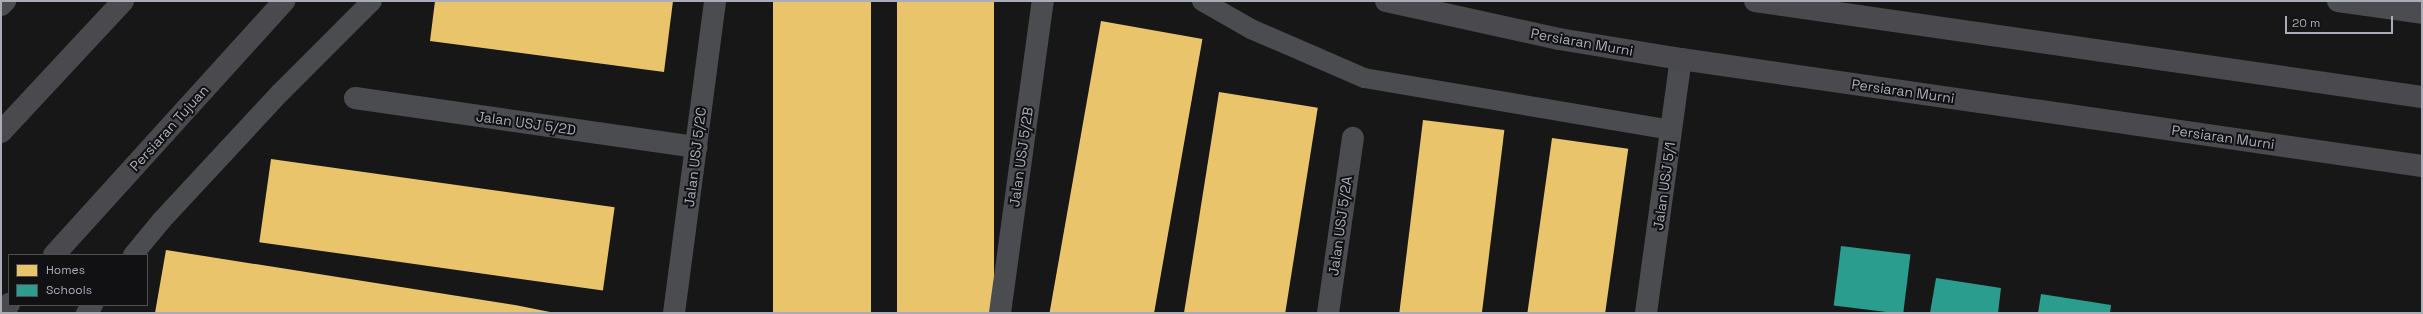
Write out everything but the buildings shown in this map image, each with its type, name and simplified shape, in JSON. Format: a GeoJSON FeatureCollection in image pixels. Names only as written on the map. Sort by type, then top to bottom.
{"type":"FeatureCollection","features":[{"type":"Feature","properties":{"kind":"main road"},"geometry":{"type":"LineString","coordinates":[[1,132],[123,1]]}},
{"type":"Feature","properties":{"kind":"main road","name":"Persiaran Tujuan"},"geometry":{"type":"LineString","coordinates":[[55,254],[284,1]]}},
{"type":"Feature","properties":{"kind":"main road","name":"Persiaran Murni"},"geometry":{"type":"LineString","coordinates":[[1386,1],[1559,39],[2422,166]]}},
{"type":"Feature","properties":{"kind":"main road"},"geometry":{"type":"LineString","coordinates":[[1755,1],[2422,97]]}},
{"type":"Feature","properties":{"kind":"main road"},"geometry":{"type":"LineString","coordinates":[[1,313],[8,305]]}},
{"type":"Feature","properties":{"kind":"street"},"geometry":{"type":"LineString","coordinates":[[1,5],[5,1]]}},
{"type":"Feature","properties":{"kind":"street","name":"Jalan USJ 5/2C"},"geometry":{"type":"LineString","coordinates":[[674,313],[715,1]]}},
{"type":"Feature","properties":{"kind":"street","name":"Jalan USJ 5/2B"},"geometry":{"type":"LineString","coordinates":[[1000,313],[1043,1]]}},
{"type":"Feature","properties":{"kind":"street"},"geometry":{"type":"LineString","coordinates":[[2338,1],[2422,13]]}},
{"type":"Feature","properties":{"kind":"street","name":"Jalan USJ 5/1"},"geometry":{"type":"LineString","coordinates":[[1646,313],[1681,58]]}},
{"type":"Feature","properties":{"kind":"street","name":"Jalan USJ 5/2D"},"geometry":{"type":"LineString","coordinates":[[356,98],[696,147]]}},
{"type":"Feature","properties":{"kind":"street","name":"Jalan USJ 5/2A"},"geometry":{"type":"LineString","coordinates":[[1328,313],[1353,138]]}},
{"type":"Feature","properties":{"kind":"lane"},"geometry":{"type":"LineString","coordinates":[[134,254],[161,221],[280,92],[372,1]]}},
{"type":"Feature","properties":{"kind":"lane"},"geometry":{"type":"LineString","coordinates":[[1202,1],[1251,29],[1364,78],[1671,130]]}}]}
